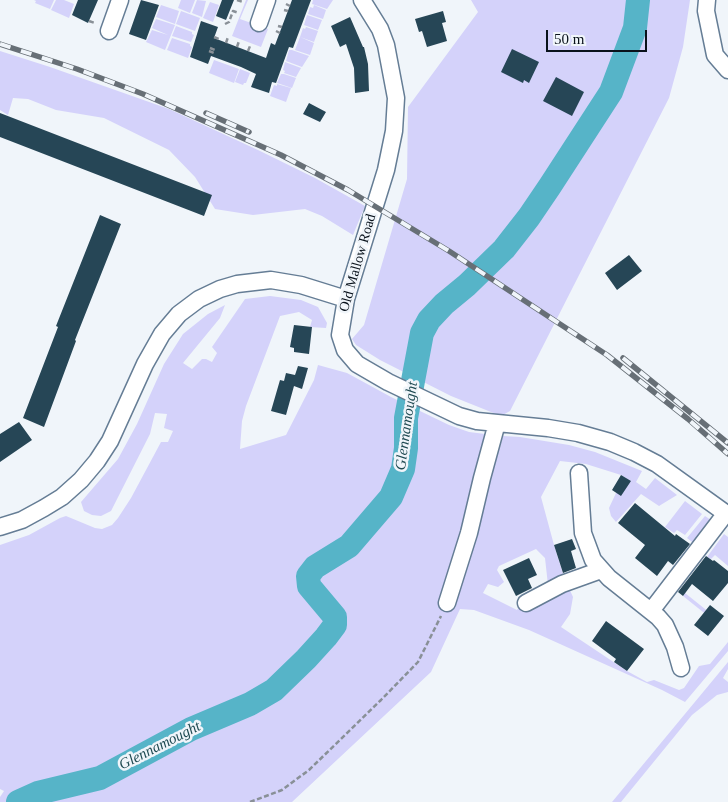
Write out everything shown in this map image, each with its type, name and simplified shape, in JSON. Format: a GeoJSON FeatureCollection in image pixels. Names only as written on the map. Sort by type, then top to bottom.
{"type":"FeatureCollection","features":[{"type":"Feature","properties":{"kind":"street"},"geometry":{"type":"LineString","coordinates":[[102,27],[120,0]]}},
{"type":"Feature","properties":{"kind":"street"},"geometry":{"type":"LineString","coordinates":[[259,23],[267,0]]}},
{"type":"Feature","properties":{"kind":"street","name":"Old Mallow Road"},"geometry":{"type":"LineString","coordinates":[[362,0],[380,29],[386,45],[396,98],[394,131],[386,170],[346,299],[340,335],[345,350],[357,364],[388,382],[459,416],[497,423],[578,433],[610,442],[634,452],[657,464],[727,514]]}},
{"type":"Feature","properties":{"kind":"street"},"geometry":{"type":"LineString","coordinates":[[707,0],[706,10],[715,55],[728,70]]}},
{"type":"Feature","properties":{"kind":"street"},"geometry":{"type":"LineString","coordinates":[[0,527],[22,520],[62,497],[97,461],[110,441],[145,364],[162,334],[179,314],[200,299],[220,289],[237,284],[271,280],[300,285],[346,299]]}},
{"type":"Feature","properties":{"kind":"street"},"geometry":{"type":"LineString","coordinates":[[447,603],[469,533],[497,423]]}},
{"type":"Feature","properties":{"kind":"street"},"geometry":{"type":"LineString","coordinates":[[579,473],[583,533],[593,560],[609,578],[665,624],[675,647],[681,668]]}},
{"type":"Feature","properties":{"kind":"street"},"geometry":{"type":"LineString","coordinates":[[651,611],[727,514]]}},
{"type":"Feature","properties":{"kind":"street"},"geometry":{"type":"LineString","coordinates":[[526,603],[562,584],[601,570]]}},
{"type":"Feature","properties":{"kind":"path"},"geometry":{"type":"LineString","coordinates":[[237,0],[243,2]]}},
{"type":"Feature","properties":{"kind":"path"},"geometry":{"type":"LineString","coordinates":[[286,4],[290,6]]}},
{"type":"Feature","properties":{"kind":"path"},"geometry":{"type":"LineString","coordinates":[[284,10],[288,11]]}},
{"type":"Feature","properties":{"kind":"path"},"geometry":{"type":"LineString","coordinates":[[226,24],[229,22],[233,11],[238,13]]}},
{"type":"Feature","properties":{"kind":"path"},"geometry":{"type":"LineString","coordinates":[[89,20],[102,27]]}},
{"type":"Feature","properties":{"kind":"path"},"geometry":{"type":"LineString","coordinates":[[278,26],[282,27]]}},
{"type":"Feature","properties":{"kind":"path"},"geometry":{"type":"LineString","coordinates":[[276,31],[280,33]]}},
{"type":"Feature","properties":{"kind":"path"},"geometry":{"type":"LineString","coordinates":[[214,37],[219,39]]}},
{"type":"Feature","properties":{"kind":"path"},"geometry":{"type":"LineString","coordinates":[[226,43],[228,37]]}},
{"type":"Feature","properties":{"kind":"path"},"geometry":{"type":"LineString","coordinates":[[237,47],[239,41]]}},
{"type":"Feature","properties":{"kind":"path"},"geometry":{"type":"LineString","coordinates":[[248,51],[250,46]]}},
{"type":"Feature","properties":{"kind":"path"},"geometry":{"type":"LineString","coordinates":[[209,50],[215,52]]}},
{"type":"Feature","properties":{"kind":"path"},"geometry":{"type":"LineString","coordinates":[[250,802],[282,790],[302,775],[381,700],[418,662],[447,603]]}},
{"type":"Feature","properties":{"kind":"shaded area"},"geometry":{"type":"Polygon","coordinates":[[[34,0],[54,0],[50,9],[35,3],[36,1],[34,0]]]}},
{"type":"Feature","properties":{"kind":"shaded area"},"geometry":{"type":"Polygon","coordinates":[[[56,0],[64,0],[74,4],[69,18],[51,10],[56,0]]]}},
{"type":"Feature","properties":{"kind":"shaded area"},"geometry":{"type":"Polygon","coordinates":[[[181,0],[195,0],[190,13],[178,8],[181,0]]]}},
{"type":"Feature","properties":{"kind":"shaded area"},"geometry":{"type":"Polygon","coordinates":[[[197,0],[206,1],[202,17],[192,13],[197,0]]]}},
{"type":"Feature","properties":{"kind":"shaded area"},"geometry":{"type":"Polygon","coordinates":[[[246,0],[248,0],[240,19],[268,29],[261,47],[232,36],[246,0]]]}},
{"type":"Feature","properties":{"kind":"shaded area"},"geometry":{"type":"Polygon","coordinates":[[[313,0],[333,0],[327,9],[312,4],[313,0]]]}},
{"type":"Feature","properties":{"kind":"shaded area"},"geometry":{"type":"Polygon","coordinates":[[[471,0],[690,0],[683,47],[669,98],[510,411],[501,416],[451,396],[380,360],[356,345],[352,339],[364,325],[407,179],[408,107],[478,12],[471,0]]]}},
{"type":"Feature","properties":{"kind":"shaded area"},"geometry":{"type":"Polygon","coordinates":[[[210,2],[219,5],[213,22],[203,18],[210,2]]]}},
{"type":"Feature","properties":{"kind":"shaded area"},"geometry":{"type":"Polygon","coordinates":[[[161,5],[179,11],[175,24],[156,17],[161,5]]]}},
{"type":"Feature","properties":{"kind":"shaded area"},"geometry":{"type":"Polygon","coordinates":[[[314,5],[326,10],[323,19],[308,14],[310,7],[313,8],[314,5]]]}},
{"type":"Feature","properties":{"kind":"shaded area"},"geometry":{"type":"Polygon","coordinates":[[[181,11],[200,18],[195,31],[176,24],[181,11]]]}},
{"type":"Feature","properties":{"kind":"shaded area"},"geometry":{"type":"Polygon","coordinates":[[[307,15],[322,20],[318,30],[304,25],[307,15]]]}},
{"type":"Feature","properties":{"kind":"shaded area"},"geometry":{"type":"Polygon","coordinates":[[[156,19],[175,25],[165,50],[146,42],[152,30],[168,35],[152,28],[156,19]]]}},
{"type":"Feature","properties":{"kind":"shaded area"},"geometry":{"type":"Polygon","coordinates":[[[176,26],[192,32],[194,35],[191,42],[172,36],[176,26]]]}},
{"type":"Feature","properties":{"kind":"shaded area"},"geometry":{"type":"Polygon","coordinates":[[[306,27],[318,31],[314,42],[300,37],[303,28],[305,29],[306,27]]]}},
{"type":"Feature","properties":{"kind":"shaded area"},"geometry":{"type":"Polygon","coordinates":[[[300,37],[314,43],[310,55],[295,50],[300,37]]]}},
{"type":"Feature","properties":{"kind":"shaded area"},"geometry":{"type":"Polygon","coordinates":[[[172,38],[190,44],[192,47],[188,58],[167,50],[172,38]]]}},
{"type":"Feature","properties":{"kind":"shaded area"},"geometry":{"type":"Polygon","coordinates":[[[289,50],[309,56],[302,67],[286,61],[289,50]]]}},
{"type":"Feature","properties":{"kind":"shaded area"},"geometry":{"type":"Polygon","coordinates":[[[0,51],[169,109],[315,178],[365,206],[353,235],[322,216],[305,209],[253,215],[215,209],[195,177],[169,150],[104,118],[56,110],[28,99],[13,98],[8,115],[0,110],[0,51]]]}},
{"type":"Feature","properties":{"kind":"shaded area"},"geometry":{"type":"Polygon","coordinates":[[[214,60],[239,69],[234,83],[209,73],[214,60]]]}},
{"type":"Feature","properties":{"kind":"shaded area"},"geometry":{"type":"Polygon","coordinates":[[[285,62],[301,68],[296,77],[284,73],[285,62]]]}},
{"type":"Feature","properties":{"kind":"shaded area"},"geometry":{"type":"Polygon","coordinates":[[[240,69],[250,73],[246,83],[243,85],[235,82],[240,69]]]}},
{"type":"Feature","properties":{"kind":"shaded area"},"geometry":{"type":"Polygon","coordinates":[[[281,74],[296,78],[292,88],[277,83],[281,74]]]}},
{"type":"Feature","properties":{"kind":"shaded area"},"geometry":{"type":"Polygon","coordinates":[[[277,84],[291,88],[286,102],[270,96],[274,85],[277,86],[277,84]]]}},
{"type":"Feature","properties":{"kind":"shaded area"},"geometry":{"type":"Polygon","coordinates":[[[270,296],[301,300],[318,307],[327,323],[326,328],[310,327],[312,320],[299,312],[280,316],[246,406],[242,421],[240,449],[286,435],[314,380],[318,365],[347,373],[449,425],[469,432],[485,434],[463,532],[458,589],[503,436],[569,445],[595,452],[642,471],[636,482],[646,489],[655,478],[677,495],[659,506],[641,494],[616,522],[611,516],[609,508],[616,493],[630,481],[621,475],[586,464],[560,461],[541,497],[564,577],[573,597],[570,614],[561,627],[627,671],[647,682],[654,680],[679,690],[684,688],[699,666],[710,664],[728,642],[728,651],[685,702],[529,630],[474,610],[460,609],[431,672],[292,802],[0,802],[0,797],[4,791],[0,789],[0,545],[29,535],[66,516],[95,528],[102,529],[112,525],[131,498],[161,442],[168,442],[173,431],[164,428],[167,414],[155,413],[150,434],[111,511],[101,516],[92,515],[84,511],[81,502],[118,459],[137,424],[164,364],[183,334],[208,314],[225,305],[220,318],[183,363],[192,369],[202,359],[212,362],[217,353],[212,347],[245,299],[270,296]],[[536,549],[499,566],[497,570],[504,582],[498,587],[488,584],[483,593],[517,610],[522,602],[518,600],[548,585],[545,558],[536,549]]]}},
{"type":"Feature","properties":{"kind":"shaded area"},"geometry":{"type":"Polygon","coordinates":[[[685,501],[702,514],[685,535],[677,530],[674,533],[665,527],[685,501]]]}},
{"type":"Feature","properties":{"kind":"shaded area"},"geometry":{"type":"Polygon","coordinates":[[[705,516],[711,520],[696,545],[687,538],[705,516]]]}},
{"type":"Feature","properties":{"kind":"shaded area"},"geometry":{"type":"Polygon","coordinates":[[[724,534],[728,537],[728,566],[715,555],[711,559],[707,557],[724,534]]]}},
{"type":"Feature","properties":{"kind":"shaded area"},"geometry":{"type":"Polygon","coordinates":[[[685,593],[720,621],[718,624],[683,596],[685,593]]]}},
{"type":"Feature","properties":{"kind":"shaded area"},"geometry":{"type":"Polygon","coordinates":[[[728,662],[728,669],[723,678],[728,682],[728,692],[717,695],[692,715],[621,802],[612,802],[728,662]]]}},
{"type":"Feature","properties":{"kind":"building"},"geometry":{"type":"Polygon","coordinates":[[[78,0],[98,0],[88,23],[72,15],[78,0]]]}},
{"type":"Feature","properties":{"kind":"building"},"geometry":{"type":"Polygon","coordinates":[[[141,0],[159,5],[146,40],[129,34],[141,0]]]}},
{"type":"Feature","properties":{"kind":"building"},"geometry":{"type":"Polygon","coordinates":[[[222,0],[234,0],[226,20],[216,16],[222,0]]]}},
{"type":"Feature","properties":{"kind":"building"},"geometry":{"type":"Polygon","coordinates":[[[292,0],[311,0],[293,48],[289,47],[276,83],[272,82],[269,93],[251,87],[256,74],[241,67],[211,56],[208,64],[190,57],[201,21],[218,27],[214,38],[266,58],[271,43],[275,45],[292,0]]]}},
{"type":"Feature","properties":{"kind":"building"},"geometry":{"type":"Polygon","coordinates":[[[443,11],[446,22],[442,23],[447,41],[427,47],[422,31],[419,32],[415,19],[443,11]]]}},
{"type":"Feature","properties":{"kind":"building"},"geometry":{"type":"Polygon","coordinates":[[[350,17],[364,47],[368,64],[369,91],[355,93],[354,68],[346,44],[340,47],[331,26],[350,17]]]}},
{"type":"Feature","properties":{"kind":"building"},"geometry":{"type":"Polygon","coordinates":[[[512,49],[539,62],[529,83],[524,80],[523,83],[501,72],[512,49]]]}},
{"type":"Feature","properties":{"kind":"building"},"geometry":{"type":"Polygon","coordinates":[[[556,77],[584,92],[572,116],[543,101],[556,77]]]}},
{"type":"Feature","properties":{"kind":"building"},"geometry":{"type":"Polygon","coordinates":[[[309,103],[326,112],[320,122],[303,114],[309,103]]]}},
{"type":"Feature","properties":{"kind":"building"},"geometry":{"type":"Polygon","coordinates":[[[0,113],[212,195],[204,216],[0,137],[0,113]]]}},
{"type":"Feature","properties":{"kind":"building"},"geometry":{"type":"Polygon","coordinates":[[[100,215],[121,224],[75,340],[44,427],[23,418],[58,327],[56,326],[100,215]]]}},
{"type":"Feature","properties":{"kind":"building"},"geometry":{"type":"Polygon","coordinates":[[[629,255],[642,271],[617,290],[605,273],[629,255]]]}},
{"type":"Feature","properties":{"kind":"building"},"geometry":{"type":"Polygon","coordinates":[[[294,325],[312,327],[309,354],[294,352],[294,348],[290,347],[294,325]]]}},
{"type":"Feature","properties":{"kind":"building"},"geometry":{"type":"Polygon","coordinates":[[[298,366],[308,368],[302,389],[294,386],[286,415],[271,411],[280,380],[284,381],[286,373],[295,375],[298,366]]]}},
{"type":"Feature","properties":{"kind":"building"},"geometry":{"type":"Polygon","coordinates":[[[19,422],[32,440],[0,462],[0,434],[19,422]]]}},
{"type":"Feature","properties":{"kind":"building"},"geometry":{"type":"Polygon","coordinates":[[[621,475],[631,481],[621,496],[612,490],[621,475]]]}},
{"type":"Feature","properties":{"kind":"building"},"geometry":{"type":"Polygon","coordinates":[[[635,503],[675,536],[676,534],[690,544],[673,565],[668,561],[657,576],[635,558],[645,545],[618,523],[635,503]]]}},
{"type":"Feature","properties":{"kind":"building"},"geometry":{"type":"Polygon","coordinates":[[[572,539],[576,549],[571,551],[576,568],[563,573],[554,545],[572,539]]]}},
{"type":"Feature","properties":{"kind":"building"},"geometry":{"type":"Polygon","coordinates":[[[706,556],[728,571],[728,583],[713,601],[692,584],[683,596],[678,592],[706,556]]]}},
{"type":"Feature","properties":{"kind":"building"},"geometry":{"type":"Polygon","coordinates":[[[529,558],[537,575],[528,579],[532,588],[516,596],[503,570],[529,558]]]}},
{"type":"Feature","properties":{"kind":"building"},"geometry":{"type":"Polygon","coordinates":[[[710,605],[724,616],[708,636],[694,625],[710,605]]]}},
{"type":"Feature","properties":{"kind":"building"},"geometry":{"type":"Polygon","coordinates":[[[606,621],[644,649],[627,671],[614,662],[616,659],[592,641],[606,621]]]}},
{"type":"Feature","properties":{"kind":"waterway","name":"Glennamought"},"geometry":{"type":"LineString","coordinates":[[18,802],[38,793],[100,778],[191,729],[250,704],[274,690],[326,637],[335,625],[335,617],[309,586],[308,576],[315,567],[349,546],[391,497],[403,469],[406,448],[406,418],[422,333],[429,320],[444,304],[467,285],[504,249],[529,217],[611,92],[635,28],[638,0]]}},
{"type":"Feature","properties":{"kind":"railway"},"geometry":{"type":"LineString","coordinates":[[0,44],[77,69],[143,94],[281,155],[348,190],[449,251],[607,355],[688,419],[728,454]]}},
{"type":"Feature","properties":{"kind":"railway"},"geometry":{"type":"LineString","coordinates":[[206,113],[249,132]]}},
{"type":"Feature","properties":{"kind":"railway"},"geometry":{"type":"LineString","coordinates":[[623,358],[728,443]]}}]}
